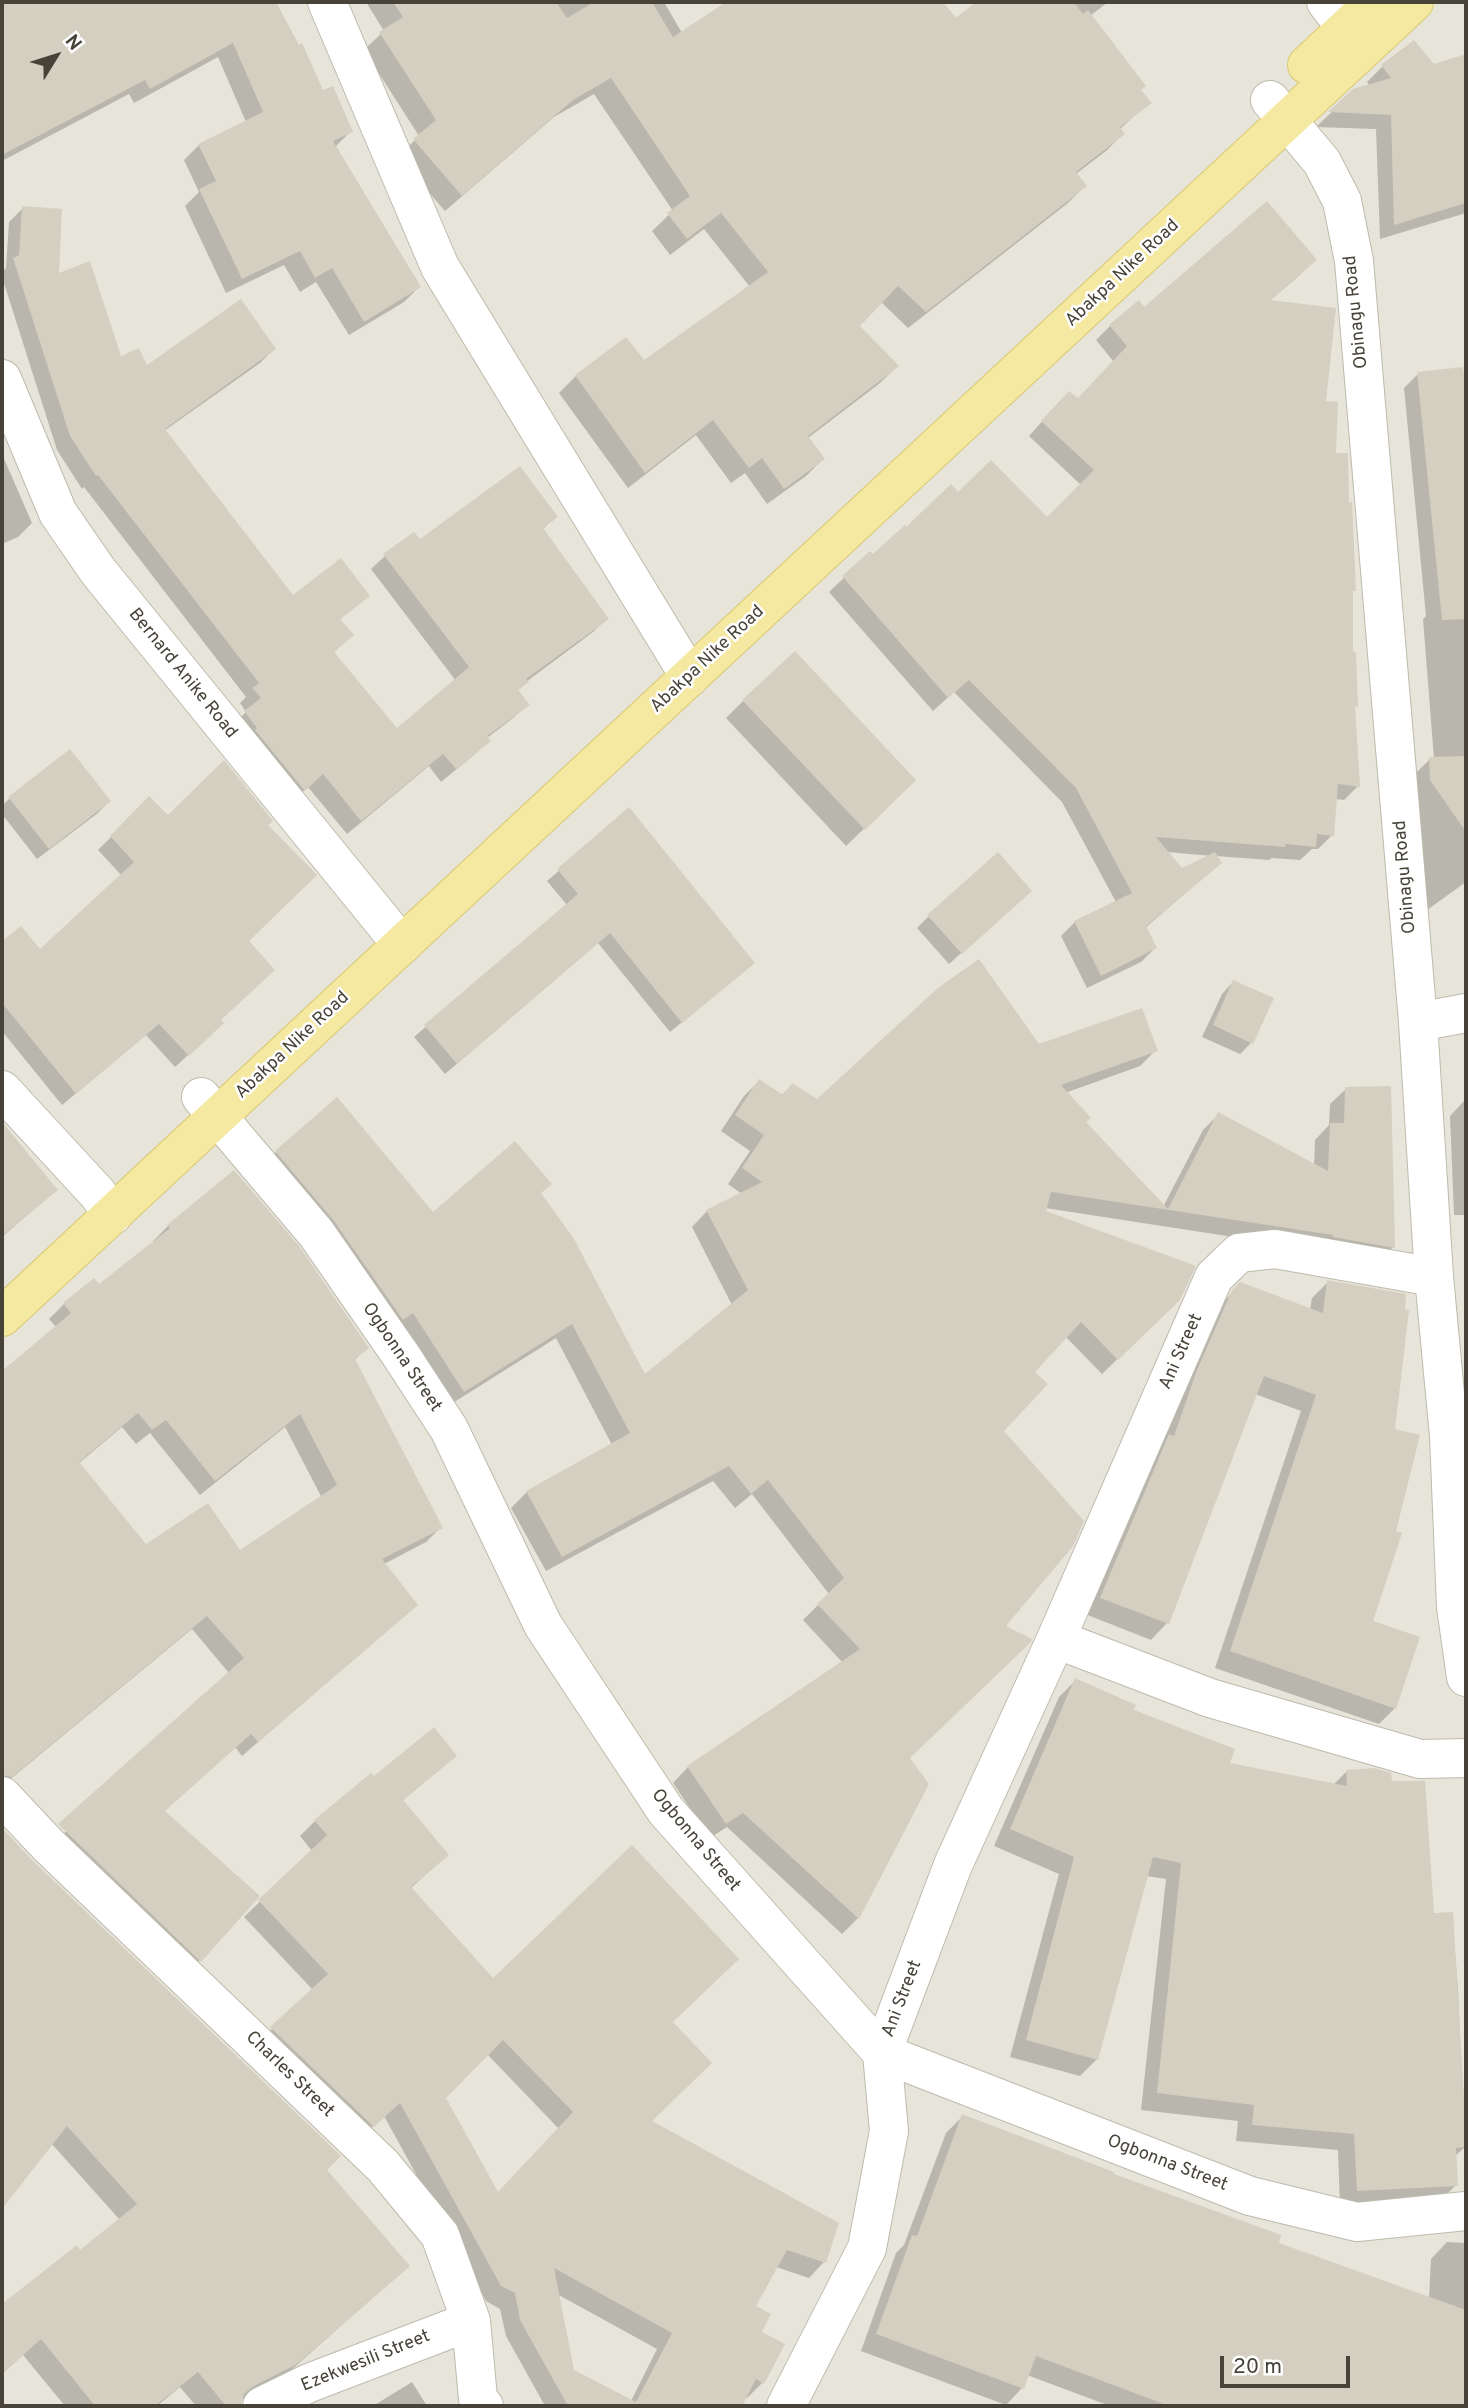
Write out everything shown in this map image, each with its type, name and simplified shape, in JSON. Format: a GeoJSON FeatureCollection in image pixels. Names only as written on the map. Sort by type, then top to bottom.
{"type":"FeatureCollection","features":[{"type":"Feature","properties":{"kind":"main road","name":"Abakpa Nike Road"},"geometry":{"type":"LineString","coordinates":[[1279,111],[1336,15],[1374,2]]}},
{"type":"Feature","properties":{"kind":"main road","name":"Abakpa Nike Road"},"geometry":{"type":"LineString","coordinates":[[2,1317],[106,1205],[682,666],[1279,111],[1413,2]]}},
{"type":"Feature","properties":{"kind":"main road","name":"Abakpa Nike Road"},"geometry":{"type":"LineString","coordinates":[[2,1283],[106,1205]]}},
{"type":"Feature","properties":{"kind":"street"},"geometry":{"type":"LineString","coordinates":[[327,2],[440,267],[682,666]]}},
{"type":"Feature","properties":{"kind":"street","name":"Obinagu Road"},"geometry":{"type":"LineString","coordinates":[[1279,111],[1321,162],[1342,201],[1354,261],[1418,1022],[1434,1277],[1449,1436],[1456,1607],[1466,1677]]}},
{"type":"Feature","properties":{"kind":"street","name":"Bernard Anike Road"},"geometry":{"type":"LineString","coordinates":[[2,379],[58,513],[98,571],[394,935]]}},
{"type":"Feature","properties":{"kind":"street"},"geometry":{"type":"LineString","coordinates":[[1418,1022],[1466,1013]]}},
{"type":"Feature","properties":{"kind":"street"},"geometry":{"type":"LineString","coordinates":[[2,1090],[106,1205]]}},
{"type":"Feature","properties":{"kind":"street","name":"Ogbonna Street"},"geometry":{"type":"LineString","coordinates":[[209,1107],[316,1233],[449,1429],[543,1625],[666,1811],[882,2053],[1250,2196],[1357,2222],[1466,2211]]}},
{"type":"Feature","properties":{"kind":"street","name":"Ani Street"},"geometry":{"type":"LineString","coordinates":[[786,2406],[867,2248],[889,2131],[882,2053],[953,1865],[1056,1639],[1214,1278],[1239,1253],[1275,1249],[1434,1277]]}},
{"type":"Feature","properties":{"kind":"street"},"geometry":{"type":"LineString","coordinates":[[1056,1639],[1210,1698],[1420,1759],[1466,1758]]}},
{"type":"Feature","properties":{"kind":"street","name":"Charles Street"},"geometry":{"type":"LineString","coordinates":[[2,1796],[48,1845],[383,2166],[440,2235],[471,2321],[478,2399],[484,2406]]}},
{"type":"Feature","properties":{"kind":"street","name":"Ezekwesili Street"},"geometry":{"type":"LineString","coordinates":[[262,2406],[309,2383],[471,2321]]}},
{"type":"Feature","properties":{"kind":"shaded area"},"geometry":{"type":"Polygon","coordinates":[[[2,2],[1466,2],[1466,2406],[2,2406],[2,2]]]}},
{"type":"Feature","properties":{"kind":"building"},"geometry":{"type":"Polygon","coordinates":[[[2,2],[276,2],[299,45],[302,43],[323,90],[333,86],[353,132],[333,141],[421,287],[364,322],[332,268],[315,278],[300,251],[242,279],[199,189],[216,181],[198,144],[263,112],[233,43],[150,89],[145,80],[2,155],[2,2]]]}},
{"type":"Feature","properties":{"kind":"building"},"geometry":{"type":"Polygon","coordinates":[[[393,2],[556,2],[567,18],[594,2],[652,2],[673,37],[726,2],[943,2],[956,18],[976,2],[1074,2],[1083,14],[1088,10],[1146,86],[1141,90],[1152,103],[1120,127],[1125,134],[1076,172],[1087,186],[926,312],[898,286],[860,326],[899,366],[808,436],[825,459],[784,489],[762,458],[749,468],[713,420],[645,473],[575,375],[626,337],[644,360],[768,272],[721,213],[687,239],[667,213],[690,196],[611,78],[573,100],[462,196],[413,139],[436,120],[379,32],[403,17],[393,2]]]}},
{"type":"Feature","properties":{"kind":"building"},"geometry":{"type":"Polygon","coordinates":[[[1414,40],[1434,64],[1466,54],[1466,203],[1394,225],[1391,115],[1328,112],[1353,89],[1391,78],[1381,65],[1414,40]]]}},
{"type":"Feature","properties":{"kind":"building"},"geometry":{"type":"Polygon","coordinates":[[[1267,201],[1317,260],[1270,300],[1336,308],[1326,401],[1338,402],[1336,453],[1348,453],[1356,591],[1353,591],[1353,651],[1356,652],[1358,707],[1355,706],[1360,787],[1338,784],[1334,836],[1317,834],[1316,847],[1156,837],[1182,868],[1215,852],[1222,863],[1146,926],[1157,948],[1101,976],[1074,921],[1132,893],[1076,788],[969,680],[948,698],[842,576],[870,551],[873,554],[905,525],[906,527],[951,484],[958,492],[991,460],[1047,517],[1094,470],[1041,421],[1069,391],[1078,398],[1127,346],[1109,325],[1139,300],[1144,307],[1267,201]]]}},
{"type":"Feature","properties":{"kind":"building"},"geometry":{"type":"Polygon","coordinates":[[[22,206],[62,209],[59,273],[90,261],[121,356],[139,348],[147,365],[241,299],[276,349],[165,429],[293,595],[341,558],[370,596],[340,619],[354,635],[334,652],[397,728],[469,667],[383,554],[414,532],[420,539],[520,466],[558,517],[543,528],[609,619],[526,679],[529,682],[518,690],[530,705],[487,736],[491,741],[456,769],[443,754],[361,821],[323,774],[305,791],[255,730],[257,728],[244,711],[261,698],[252,688],[259,683],[98,475],[96,476],[70,436],[13,258],[19,255],[22,206]]]}},
{"type":"Feature","properties":{"kind":"building"},"geometry":{"type":"Polygon","coordinates":[[[1463,367],[1466,395],[1466,619],[1442,620],[1417,372],[1463,367]]]}},
{"type":"Feature","properties":{"kind":"building"},"geometry":{"type":"Polygon","coordinates":[[[795,651],[916,780],[865,830],[742,700],[795,651]]]}},
{"type":"Feature","properties":{"kind":"building"},"geometry":{"type":"Polygon","coordinates":[[[70,749],[111,801],[49,849],[8,797],[70,749]]]}},
{"type":"Feature","properties":{"kind":"building"},"geometry":{"type":"Polygon","coordinates":[[[1466,756],[1466,832],[1430,780],[1429,757],[1466,756]]]}},
{"type":"Feature","properties":{"kind":"building"},"geometry":{"type":"Polygon","coordinates":[[[224,760],[273,821],[268,825],[317,875],[249,941],[275,970],[221,1020],[224,1023],[189,1056],[159,1024],[76,1094],[2,1003],[2,941],[21,926],[40,949],[134,862],[110,836],[149,796],[168,815],[224,760]]]}},
{"type":"Feature","properties":{"kind":"building"},"geometry":{"type":"Polygon","coordinates":[[[629,807],[755,963],[682,1023],[610,933],[457,1064],[424,1025],[578,894],[557,869],[629,807]]]}},
{"type":"Feature","properties":{"kind":"building"},"geometry":{"type":"Polygon","coordinates":[[[998,852],[1032,891],[962,954],[927,915],[998,852]]]}},
{"type":"Feature","properties":{"kind":"building"},"geometry":{"type":"Polygon","coordinates":[[[979,959],[1039,1044],[1142,1008],[1158,1051],[1061,1085],[1091,1118],[1086,1122],[1168,1209],[1218,1112],[1328,1171],[1330,1123],[1344,1123],[1345,1087],[1391,1086],[1395,1248],[1333,1235],[1051,1192],[1046,1211],[1196,1266],[1180,1300],[1118,1360],[1081,1322],[1035,1372],[1048,1384],[1004,1431],[1084,1521],[1073,1546],[1006,1626],[1032,1639],[1031,1642],[910,1758],[929,1784],[859,1919],[743,1813],[726,1824],[687,1766],[860,1649],[817,1604],[844,1578],[768,1480],[751,1494],[729,1466],[562,1557],[526,1491],[630,1433],[572,1324],[464,1392],[413,1313],[403,1320],[334,1221],[275,1151],[337,1097],[433,1212],[515,1141],[552,1184],[541,1193],[574,1239],[645,1374],[748,1290],[706,1210],[762,1182],[742,1168],[764,1135],[735,1115],[759,1079],[783,1095],[792,1083],[817,1099],[939,987],[979,959]]]}},
{"type":"Feature","properties":{"kind":"building"},"geometry":{"type":"Polygon","coordinates":[[[1233,980],[1274,998],[1253,1044],[1213,1025],[1233,980]]]}},
{"type":"Feature","properties":{"kind":"building"},"geometry":{"type":"Polygon","coordinates":[[[2,1122],[58,1190],[2,1236],[2,1122]]]}},
{"type":"Feature","properties":{"kind":"building"},"geometry":{"type":"Polygon","coordinates":[[[234,1170],[299,1246],[369,1348],[355,1359],[443,1528],[382,1559],[418,1605],[258,1742],[251,1734],[165,1811],[260,1896],[201,1962],[58,1824],[244,1658],[207,1616],[12,1777],[2,1775],[2,1371],[71,1313],[63,1303],[94,1278],[99,1284],[170,1228],[167,1225],[234,1170]],[[138,1413],[79,1462],[146,1544],[208,1503],[240,1550],[337,1485],[300,1414],[215,1481],[166,1420],[152,1430],[138,1413]]]}},
{"type":"Feature","properties":{"kind":"building"},"geometry":{"type":"Polygon","coordinates":[[[1327,1280],[1406,1294],[1405,1309],[1409,1310],[1395,1429],[1420,1435],[1396,1531],[1402,1533],[1373,1621],[1420,1637],[1396,1709],[1230,1651],[1316,1395],[1264,1376],[1169,1624],[1100,1598],[1169,1434],[1174,1436],[1197,1370],[1232,1290],[1240,1282],[1323,1313],[1327,1280]]]}},
{"type":"Feature","properties":{"kind":"building"},"geometry":{"type":"Polygon","coordinates":[[[1075,1678],[1136,1705],[1134,1710],[1235,1749],[1230,1763],[1347,1786],[1346,1770],[1374,1768],[1391,1773],[1392,1781],[1425,1781],[1434,1913],[1453,1912],[1466,2133],[1466,2147],[1456,2148],[1458,2186],[1357,2191],[1354,2134],[1252,2125],[1254,2105],[1157,2093],[1181,1863],[1153,1857],[1098,2060],[1026,2040],[1074,1857],[1010,1829],[1075,1678]]]}},
{"type":"Feature","properties":{"kind":"building"},"geometry":{"type":"Polygon","coordinates":[[[434,1727],[457,1756],[403,1800],[449,1855],[411,1887],[493,1978],[632,1845],[739,1959],[673,2022],[712,2063],[652,2121],[839,2223],[826,2263],[787,2250],[756,2306],[771,2314],[762,2332],[785,2344],[764,2384],[756,2379],[742,2406],[568,2406],[520,2320],[515,2293],[501,2286],[400,2103],[374,2127],[270,2027],[328,1974],[258,1900],[327,1835],[314,1820],[371,1773],[374,1776],[434,1727]],[[503,2040],[446,2098],[498,2192],[573,2112],[503,2040]],[[554,2268],[574,2370],[636,2402],[672,2333],[554,2268]]]}},
{"type":"Feature","properties":{"kind":"building"},"geometry":{"type":"Polygon","coordinates":[[[2,1828],[33,1861],[341,2156],[327,2170],[410,2266],[297,2364],[252,2387],[244,2394],[240,2406],[226,2406],[198,2372],[155,2406],[95,2406],[41,2339],[2,2374],[2,2304],[77,2245],[80,2250],[137,2204],[67,2126],[2,2209],[2,1828]]]}},
{"type":"Feature","properties":{"kind":"building"},"geometry":{"type":"Polygon","coordinates":[[[962,2114],[1114,2174],[1281,2235],[1279,2243],[1466,2310],[1466,2406],[1169,2406],[1036,2356],[1024,2389],[876,2334],[912,2235],[917,2236],[962,2114]]]}}]}
